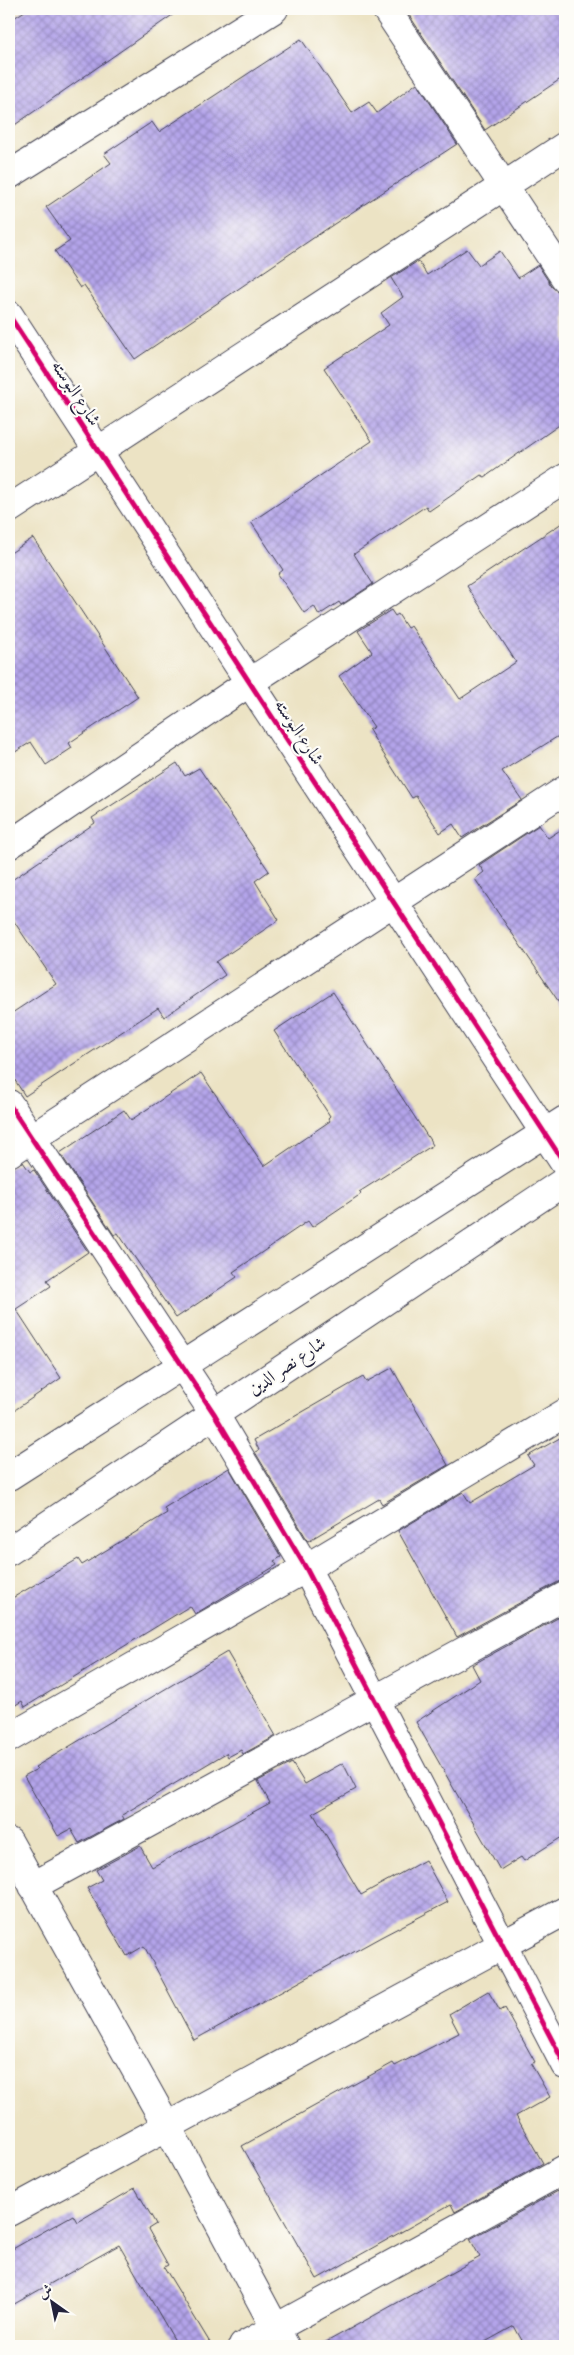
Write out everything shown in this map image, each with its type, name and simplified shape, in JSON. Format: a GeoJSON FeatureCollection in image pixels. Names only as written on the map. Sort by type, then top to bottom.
{"type":"FeatureCollection","features":[{"type":"Feature","properties":{"kind":"street"},"geometry":{"type":"LineString","coordinates":[[9,175],[274,9]]}},
{"type":"Feature","properties":{"kind":"street"},"geometry":{"type":"LineString","coordinates":[[386,9],[565,278]]}},
{"type":"Feature","properties":{"kind":"street"},"geometry":{"type":"LineString","coordinates":[[9,509],[565,146]]}},
{"type":"Feature","properties":{"kind":"street","name":"شارع البوسته"},"geometry":{"type":"LineString","coordinates":[[9,315],[394,902],[555,1127],[565,1164]]}},
{"type":"Feature","properties":{"kind":"street"},"geometry":{"type":"LineString","coordinates":[[9,845],[250,682],[565,478]]}},
{"type":"Feature","properties":{"kind":"street"},"geometry":{"type":"LineString","coordinates":[[9,1153],[565,790]]}},
{"type":"Feature","properties":{"kind":"street"},"geometry":{"type":"LineString","coordinates":[[9,1104],[215,1415],[306,1568],[565,2065]]}},
{"type":"Feature","properties":{"kind":"street"},"geometry":{"type":"LineString","coordinates":[[9,1476],[555,1127]]}},
{"type":"Feature","properties":{"kind":"street","name":"شارع نصر الدين"},"geometry":{"type":"LineString","coordinates":[[9,1551],[565,1181]]}},
{"type":"Feature","properties":{"kind":"street"},"geometry":{"type":"LineString","coordinates":[[9,1738],[306,1568],[565,1413]]}},
{"type":"Feature","properties":{"kind":"street"},"geometry":{"type":"LineString","coordinates":[[33,1886],[565,1596]]}},
{"type":"Feature","properties":{"kind":"street"},"geometry":{"type":"LineString","coordinates":[[9,1842],[168,2126],[280,2337]]}},
{"type":"Feature","properties":{"kind":"street"},"geometry":{"type":"LineString","coordinates":[[9,2212],[565,1911]]}},
{"type":"Feature","properties":{"kind":"street"},"geometry":{"type":"LineString","coordinates":[[243,2346],[280,2337],[565,2169]]}},
{"type":"Feature","properties":{"kind":"building"},"geometry":{"type":"Polygon","coordinates":[[[28,9],[181,9],[9,129],[9,21],[28,9]]]}},
{"type":"Feature","properties":{"kind":"building"},"geometry":{"type":"Polygon","coordinates":[[[405,9],[565,9],[565,76],[485,130],[405,9]]]}},
{"type":"Feature","properties":{"kind":"building"},"geometry":{"type":"Polygon","coordinates":[[[301,39],[352,113],[369,102],[377,113],[417,83],[457,144],[334,224],[135,359],[84,285],[80,288],[55,251],[70,241],[46,207],[111,163],[104,154],[152,122],[159,132],[301,39]]]}},
{"type":"Feature","properties":{"kind":"building"},"geometry":{"type":"Polygon","coordinates":[[[467,249],[479,265],[500,251],[518,278],[538,265],[552,287],[558,292],[565,294],[565,421],[485,477],[481,475],[429,511],[426,506],[354,554],[373,584],[341,605],[339,602],[319,615],[314,606],[304,613],[278,574],[283,570],[251,522],[372,441],[324,368],[389,325],[381,313],[403,297],[391,278],[418,261],[427,275],[467,249]]]}},
{"type":"Feature","properties":{"kind":"building"},"geometry":{"type":"Polygon","coordinates":[[[565,521],[565,732],[502,771],[522,800],[462,838],[453,824],[440,833],[416,796],[412,798],[381,750],[369,730],[374,727],[339,676],[372,652],[358,631],[391,610],[395,616],[398,614],[407,628],[411,626],[460,699],[516,662],[467,586],[565,521]]]}},
{"type":"Feature","properties":{"kind":"building"},"geometry":{"type":"Polygon","coordinates":[[[33,538],[138,697],[69,743],[72,748],[46,765],[31,742],[9,756],[9,554],[33,538]]]}},
{"type":"Feature","properties":{"kind":"building"},"geometry":{"type":"Polygon","coordinates":[[[177,763],[185,776],[199,768],[269,871],[255,881],[279,920],[216,962],[225,975],[164,1017],[158,1008],[25,1096],[9,1071],[9,1015],[56,984],[9,914],[9,882],[95,823],[92,818],[177,763]]]}},
{"type":"Feature","properties":{"kind":"building"},"geometry":{"type":"Polygon","coordinates":[[[539,825],[548,838],[565,827],[565,1011],[475,879],[484,872],[479,865],[539,825]]]}},
{"type":"Feature","properties":{"kind":"building"},"geometry":{"type":"Polygon","coordinates":[[[333,992],[433,1145],[359,1192],[361,1194],[312,1227],[308,1221],[233,1272],[237,1277],[176,1318],[118,1233],[114,1235],[60,1153],[124,1110],[131,1120],[201,1073],[264,1166],[330,1121],[328,1118],[330,1116],[274,1031],[333,992]]]}},
{"type":"Feature","properties":{"kind":"building"},"geometry":{"type":"Polygon","coordinates":[[[23,1162],[30,1172],[34,1170],[88,1252],[47,1280],[51,1286],[16,1309],[61,1378],[9,1414],[9,1168],[23,1162]]]}},
{"type":"Feature","properties":{"kind":"building"},"geometry":{"type":"Polygon","coordinates":[[[392,1368],[448,1465],[382,1504],[379,1499],[308,1541],[255,1452],[259,1450],[254,1440],[363,1377],[366,1382],[392,1368]]]}},
{"type":"Feature","properties":{"kind":"building"},"geometry":{"type":"Polygon","coordinates":[[[565,1435],[565,1580],[457,1637],[398,1531],[463,1492],[470,1503],[534,1465],[528,1456],[565,1435]]]}},
{"type":"Feature","properties":{"kind":"building"},"geometry":{"type":"Polygon","coordinates":[[[229,1468],[281,1557],[274,1561],[277,1565],[195,1614],[190,1606],[25,1707],[22,1701],[9,1709],[9,1600],[78,1559],[82,1565],[167,1513],[164,1508],[229,1468]]]}},
{"type":"Feature","properties":{"kind":"building"},"geometry":{"type":"Polygon","coordinates":[[[565,1614],[565,1835],[524,1861],[521,1857],[500,1870],[416,1722],[480,1680],[472,1665],[565,1614]]]}},
{"type":"Feature","properties":{"kind":"building"},"geometry":{"type":"Polygon","coordinates":[[[227,1652],[276,1736],[243,1754],[241,1750],[228,1757],[226,1753],[122,1815],[124,1819],[79,1843],[71,1829],[58,1836],[24,1776],[37,1769],[35,1767],[227,1652]]]}},
{"type":"Feature","properties":{"kind":"building"},"geometry":{"type":"Polygon","coordinates":[[[292,1763],[305,1784],[343,1763],[356,1789],[313,1813],[361,1895],[425,1860],[448,1902],[194,2040],[144,1946],[127,1956],[87,1888],[102,1880],[96,1870],[140,1846],[152,1867],[270,1803],[258,1781],[292,1763]]]}},
{"type":"Feature","properties":{"kind":"building"},"geometry":{"type":"Polygon","coordinates":[[[488,1991],[500,2011],[505,2008],[535,2062],[531,2064],[550,2097],[516,2116],[543,2163],[455,2212],[451,2204],[317,2279],[242,2146],[393,2063],[395,2066],[459,2033],[449,2014],[488,1991]]]}},
{"type":"Feature","properties":{"kind":"building"},"geometry":{"type":"Polygon","coordinates":[[[135,2188],[156,2224],[148,2229],[168,2265],[164,2267],[212,2346],[178,2346],[119,2245],[9,2307],[9,2251],[73,2215],[77,2222],[135,2188]]]}},
{"type":"Feature","properties":{"kind":"building"},"geometry":{"type":"Polygon","coordinates":[[[558,2191],[565,2203],[565,2346],[525,2346],[514,2326],[478,2346],[319,2346],[480,2257],[470,2239],[558,2191]]]}},
{"type":"Feature","properties":{"kind":"cycle path"},"geometry":{"type":"LineString","coordinates":[[9,315],[565,1164]]}},
{"type":"Feature","properties":{"kind":"cycle path"},"geometry":{"type":"LineString","coordinates":[[9,1104],[215,1415],[306,1568],[565,2065]]}}]}
